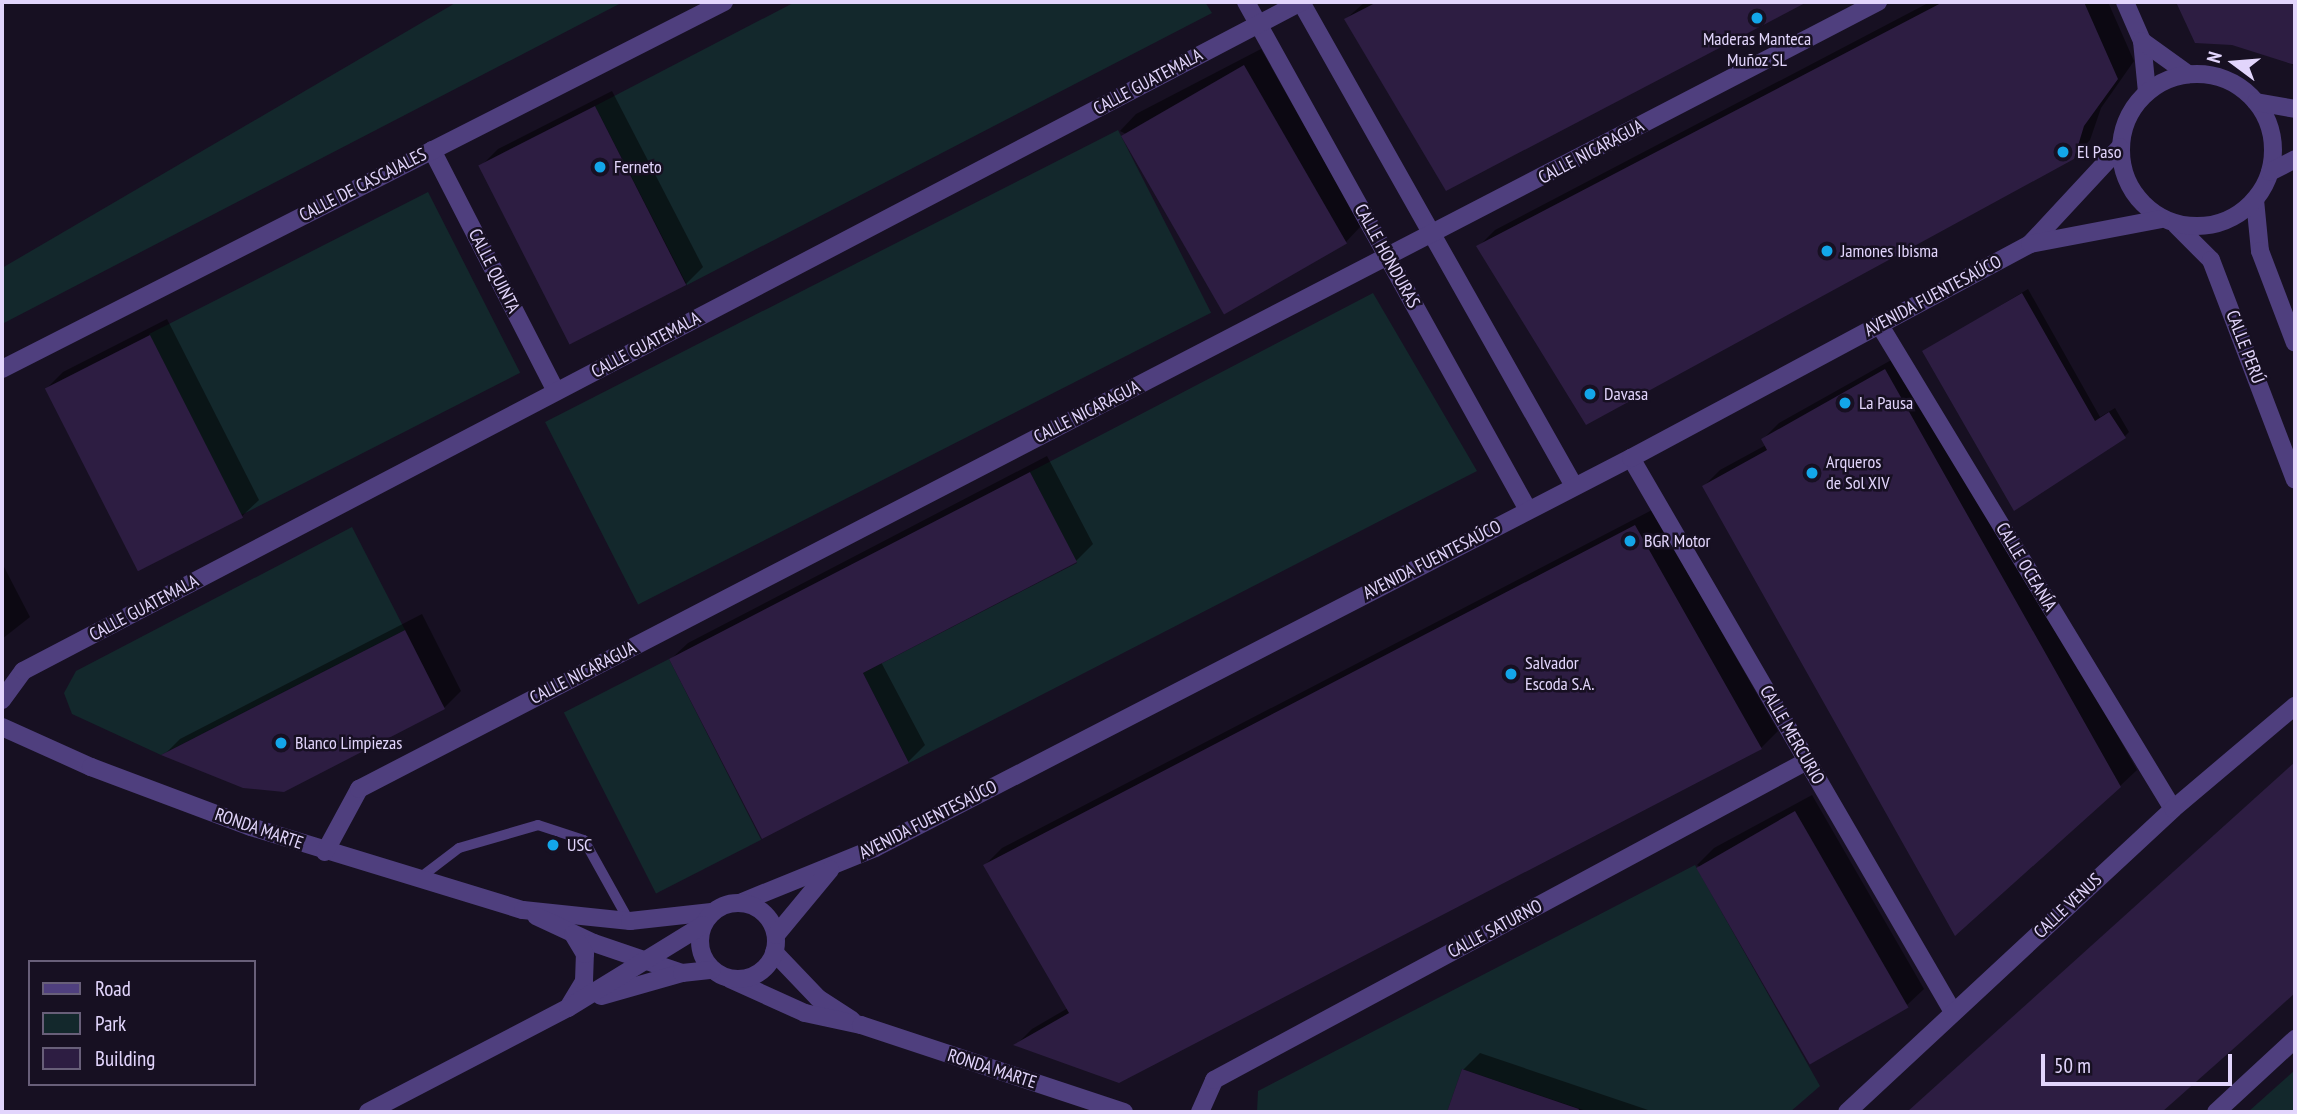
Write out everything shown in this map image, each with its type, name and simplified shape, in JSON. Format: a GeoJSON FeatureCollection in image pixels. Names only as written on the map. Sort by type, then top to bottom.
{"type":"FeatureCollection","features":[{"type":"Feature","properties":{"kind":"street","name":"CALLE DE CASCAJALES"},"geometry":{"type":"LineString","coordinates":[[2,369],[724,2]]}},
{"type":"Feature","properties":{"kind":"street","name":"CALLE HONDURAS"},"geometry":{"type":"LineString","coordinates":[[1245,2],[1528,510]]}},
{"type":"Feature","properties":{"kind":"street","name":"CALLE GUATEMALA"},"geometry":{"type":"LineString","coordinates":[[2,700],[23,671],[1301,2]]}},
{"type":"Feature","properties":{"kind":"street"},"geometry":{"type":"LineString","coordinates":[[1301,2],[1574,486]]}},
{"type":"Feature","properties":{"kind":"street","name":"CALLE NICARAGUA"},"geometry":{"type":"LineString","coordinates":[[325,852],[359,789],[1433,235],[1878,2]]}},
{"type":"Feature","properties":{"kind":"street"},"geometry":{"type":"LineString","coordinates":[[2125,2],[2142,41],[2147,92]]}},
{"type":"Feature","properties":{"kind":"street"},"geometry":{"type":"LineString","coordinates":[[2142,41],[2188,74]]}},
{"type":"Feature","properties":{"kind":"street"},"geometry":{"type":"LineString","coordinates":[[2188,74],[2225,79],[2256,102],[2268,123],[2273,148],[2270,172],[2255,200],[2233,218],[2205,227],[2169,222],[2130,189],[2120,147],[2128,117],[2147,92],[2166,80],[2188,74]]}},
{"type":"Feature","properties":{"kind":"street"},"geometry":{"type":"LineString","coordinates":[[2256,102],[2295,109]]}},
{"type":"Feature","properties":{"kind":"street","name":"AVENIDA FUENTESAÚCO"},"geometry":{"type":"LineString","coordinates":[[2030,244],[2120,147]]}},
{"type":"Feature","properties":{"kind":"street","name":"CALLE QUINTA"},"geometry":{"type":"LineString","coordinates":[[432,150],[556,391]]}},
{"type":"Feature","properties":{"kind":"street"},"geometry":{"type":"LineString","coordinates":[[2270,172],[2295,159]]}},
{"type":"Feature","properties":{"kind":"street"},"geometry":{"type":"LineString","coordinates":[[2255,200],[2260,251],[2295,343]]}},
{"type":"Feature","properties":{"kind":"street","name":"AVENIDA FUENTESAÚCO"},"geometry":{"type":"LineString","coordinates":[[742,902],[830,870],[1631,458],[2030,244],[2169,222]]}},
{"type":"Feature","properties":{"kind":"street","name":"CALLE PERÚ"},"geometry":{"type":"LineString","coordinates":[[2169,222],[2211,260],[2295,480]]}},
{"type":"Feature","properties":{"kind":"street","name":"CALLE OCEANÍA"},"geometry":{"type":"LineString","coordinates":[[1879,324],[2173,809]]}},
{"type":"Feature","properties":{"kind":"street","name":"CALLE MERCURIO"},"geometry":{"type":"LineString","coordinates":[[1631,458],[1953,1013]]}},
{"type":"Feature","properties":{"kind":"street","name":"CALLE VENUS"},"geometry":{"type":"LineString","coordinates":[[1847,1112],[2173,809],[2295,706]]}},
{"type":"Feature","properties":{"kind":"street","name":"RONDA MARTE"},"geometry":{"type":"LineString","coordinates":[[2,727],[91,767],[325,852],[416,881],[523,910],[630,921],[708,918]]}},
{"type":"Feature","properties":{"kind":"street","name":"CALLE SATURNO"},"geometry":{"type":"LineString","coordinates":[[1200,1112],[1214,1080],[1807,761]]}},
{"type":"Feature","properties":{"kind":"street","name":"AVENIDA FUENTESAÚCO"},"geometry":{"type":"LineString","coordinates":[[775,943],[830,870]]}},
{"type":"Feature","properties":{"kind":"street"},"geometry":{"type":"LineString","coordinates":[[368,1112],[568,1008],[708,918],[742,902],[758,908],[775,943],[752,977],[730,979],[712,970],[682,973],[568,1008]]}},
{"type":"Feature","properties":{"kind":"street","name":"RONDA MARTE"},"geometry":{"type":"LineString","coordinates":[[523,910],[573,934],[648,958],[682,973]]}},
{"type":"Feature","properties":{"kind":"street"},"geometry":{"type":"LineString","coordinates":[[708,918],[700,949],[712,970]]}},
{"type":"Feature","properties":{"kind":"street"},"geometry":{"type":"LineString","coordinates":[[568,1008],[584,981],[584,954],[573,934]]}},
{"type":"Feature","properties":{"kind":"street","name":"RONDA MARTE"},"geometry":{"type":"LineString","coordinates":[[775,943],[818,998],[861,1025]]}},
{"type":"Feature","properties":{"kind":"street","name":"RONDA MARTE"},"geometry":{"type":"LineString","coordinates":[[730,979],[805,1013],[861,1025],[1124,1112]]}},
{"type":"Feature","properties":{"kind":"street"},"geometry":{"type":"LineString","coordinates":[[2216,1112],[2295,1039]]}},
{"type":"Feature","properties":{"kind":"lane"},"geometry":{"type":"LineString","coordinates":[[416,881],[459,848],[538,825],[584,840],[630,921]]}},
{"type":"Feature","properties":{"kind":"green space"},"geometry":{"type":"Polygon","coordinates":[[[457,2],[623,2],[2,324],[2,268],[457,2]]]}},
{"type":"Feature","properties":{"kind":"green space"},"geometry":{"type":"Polygon","coordinates":[[[795,2],[1205,2],[1212,13],[687,285],[595,106],[795,2]]]}},
{"type":"Feature","properties":{"kind":"green space"},"geometry":{"type":"Polygon","coordinates":[[[1118,130],[1211,313],[638,605],[545,422],[1118,130]]]}},
{"type":"Feature","properties":{"kind":"green space"},"geometry":{"type":"Polygon","coordinates":[[[428,192],[520,373],[241,515],[149,334],[428,192]]]}},
{"type":"Feature","properties":{"kind":"green space"},"geometry":{"type":"Polygon","coordinates":[[[1373,293],[1477,471],[909,763],[863,673],[1077,563],[1030,472],[1373,293]]]}},
{"type":"Feature","properties":{"kind":"green space"},"geometry":{"type":"Polygon","coordinates":[[[352,527],[405,630],[161,755],[72,714],[64,693],[76,671],[352,527]]]}},
{"type":"Feature","properties":{"kind":"green space"},"geometry":{"type":"Polygon","coordinates":[[[669,659],[761,840],[656,893],[564,713],[669,659]]]}},
{"type":"Feature","properties":{"kind":"green space"},"geometry":{"type":"Polygon","coordinates":[[[1695,865],[1820,1086],[1790,1112],[1589,1112],[1462,1069],[1447,1112],[1257,1112],[1258,1091],[1695,865]]]}},
{"type":"Feature","properties":{"kind":"green space"},"geometry":{"type":"Polygon","coordinates":[[[2295,1070],[2295,1112],[2248,1112],[2295,1070]]]}},
{"type":"Feature","properties":{"kind":"building"},"geometry":{"type":"Polygon","coordinates":[[[1377,2],[1807,2],[1446,191],[1344,19],[1377,2]]]}},
{"type":"Feature","properties":{"kind":"building"},"geometry":{"type":"Polygon","coordinates":[[[1943,2],[2084,2],[2118,79],[2084,126],[2074,159],[1586,425],[1476,246],[1943,2]]]}},
{"type":"Feature","properties":{"kind":"building"},"geometry":{"type":"Polygon","coordinates":[[[2176,2],[2295,2],[2295,65],[2232,45],[2195,43],[2176,2]]]}},
{"type":"Feature","properties":{"kind":"building"},"geometry":{"type":"Polygon","coordinates":[[[1244,65],[1347,243],[1224,314],[1121,136],[1244,65]]]}},
{"type":"Feature","properties":{"kind":"building"},"geometry":{"type":"Polygon","coordinates":[[[595,106],[686,285],[570,345],[478,165],[595,106]]]}},
{"type":"Feature","properties":{"kind":"building"},"geometry":{"type":"Polygon","coordinates":[[[2022,293],[2095,421],[2109,412],[2126,438],[2014,511],[1922,351],[2022,293]]]}},
{"type":"Feature","properties":{"kind":"building"},"geometry":{"type":"Polygon","coordinates":[[[150,335],[243,518],[138,571],[45,389],[150,335]]]}},
{"type":"Feature","properties":{"kind":"building"},"geometry":{"type":"Polygon","coordinates":[[[1885,369],[2121,787],[1955,936],[1702,486],[1767,450],[1761,439],[1885,369]]]}},
{"type":"Feature","properties":{"kind":"building"},"geometry":{"type":"Polygon","coordinates":[[[1030,472],[1077,562],[863,673],[909,763],[762,839],[669,659],[1030,472]]]}},
{"type":"Feature","properties":{"kind":"building"},"geometry":{"type":"Polygon","coordinates":[[[1635,525],[1762,749],[1119,1083],[1013,1045],[1069,1013],[983,865],[1635,525]]]}},
{"type":"Feature","properties":{"kind":"building"},"geometry":{"type":"Polygon","coordinates":[[[405,630],[445,709],[284,792],[243,788],[161,755],[405,630]]]}},
{"type":"Feature","properties":{"kind":"building"},"geometry":{"type":"Polygon","coordinates":[[[2295,762],[2295,993],[2241,1042],[2162,1112],[1907,1112],[2295,762]]]}},
{"type":"Feature","properties":{"kind":"building"},"geometry":{"type":"Polygon","coordinates":[[[1795,811],[1908,1008],[1810,1065],[1696,868],[1795,811]]]}},
{"type":"Feature","properties":{"kind":"building"},"geometry":{"type":"Polygon","coordinates":[[[1462,1069],[1579,1109],[1578,1112],[1447,1112],[1462,1069]]]}},
{"type":"Feature","properties":{"kind":"place","name":"Maderas Manteca Muñoz SL"},"geometry":{"type":"Point","coordinates":[1757,18]}},
{"type":"Feature","properties":{"kind":"place","name":"El Paso"},"geometry":{"type":"Point","coordinates":[2063,152]}},
{"type":"Feature","properties":{"kind":"place","name":"Ferneto"},"geometry":{"type":"Point","coordinates":[600,167]}},
{"type":"Feature","properties":{"kind":"place","name":"Jamones Ibisma"},"geometry":{"type":"Point","coordinates":[1827,251]}},
{"type":"Feature","properties":{"kind":"place","name":"Davasa"},"geometry":{"type":"Point","coordinates":[1590,394]}},
{"type":"Feature","properties":{"kind":"place","name":"La Pausa"},"geometry":{"type":"Point","coordinates":[1845,403]}},
{"type":"Feature","properties":{"kind":"place","name":"Arqueros de Sol XIV"},"geometry":{"type":"Point","coordinates":[1812,473]}},
{"type":"Feature","properties":{"kind":"place","name":"BGR Motor"},"geometry":{"type":"Point","coordinates":[1630,541]}},
{"type":"Feature","properties":{"kind":"place","name":"Salvador Escoda S.A."},"geometry":{"type":"Point","coordinates":[1511,674]}},
{"type":"Feature","properties":{"kind":"place","name":"Blanco Limpiezas"},"geometry":{"type":"Point","coordinates":[281,743]}},
{"type":"Feature","properties":{"kind":"place","name":"USC"},"geometry":{"type":"Point","coordinates":[553,845]}}]}
